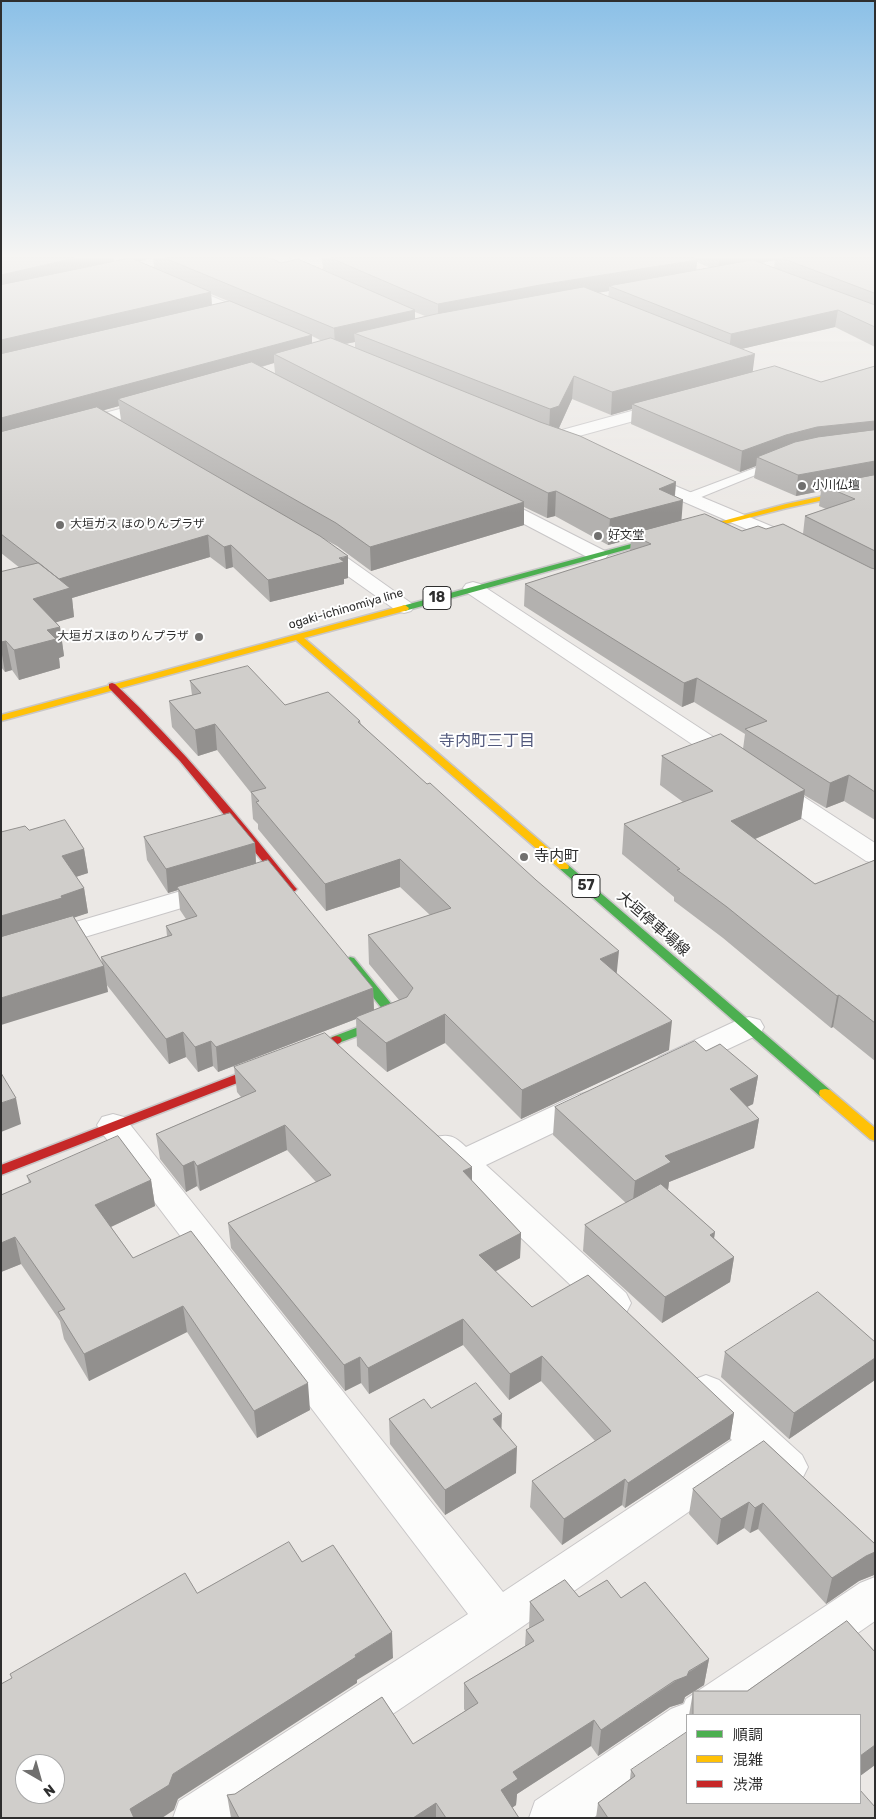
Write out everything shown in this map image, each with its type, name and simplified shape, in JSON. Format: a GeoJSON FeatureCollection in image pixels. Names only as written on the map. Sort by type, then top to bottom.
{"type":"FeatureCollection","features":[{"type":"Feature","properties":{"kind":"main road","name":"ogaki-ichinomiya line"},"geometry":{"type":"LineString","coordinates":[[1,718],[112,686],[598,555],[786,506],[875,488]]}},
{"type":"Feature","properties":{"kind":"main road","name":"大垣停車場線"},"geometry":{"type":"LineString","coordinates":[[297,637],[875,1136]]}},
{"type":"Feature","properties":{"kind":"main road"},"geometry":{"type":"LineString","coordinates":[[112,686],[136,706],[184,758],[302,902]]}},
{"type":"Feature","properties":{"kind":"main road"},"geometry":{"type":"LineString","coordinates":[[1,1170],[113,1125],[343,1053],[396,1017],[346,956]]}},
{"type":"Feature","properties":{"kind":"street"},"geometry":{"type":"LineString","coordinates":[[57,431],[176,398]]}},
{"type":"Feature","properties":{"kind":"street"},"geometry":{"type":"LineString","coordinates":[[546,440],[686,400]]}},
{"type":"Feature","properties":{"kind":"street"},"geometry":{"type":"LineString","coordinates":[[104,418],[129,433]]}},
{"type":"Feature","properties":{"kind":"street"},"geometry":{"type":"LineString","coordinates":[[528,433],[572,449]]}},
{"type":"Feature","properties":{"kind":"street"},"geometry":{"type":"LineString","coordinates":[[623,468],[740,518],[805,549]]}},
{"type":"Feature","properties":{"kind":"street"},"geometry":{"type":"LineString","coordinates":[[476,491],[598,555]]}},
{"type":"Feature","properties":{"kind":"street"},"geometry":{"type":"LineString","coordinates":[[304,537],[329,552],[404,607]]}},
{"type":"Feature","properties":{"kind":"street"},"geometry":{"type":"LineString","coordinates":[[473,588],[875,855]]}},
{"type":"Feature","properties":{"kind":"street"},"geometry":{"type":"LineString","coordinates":[[1,953],[276,871]]}},
{"type":"Feature","properties":{"kind":"street"},"geometry":{"type":"LineString","coordinates":[[462,1162],[749,1027]]}},
{"type":"Feature","properties":{"kind":"street"},"geometry":{"type":"LineString","coordinates":[[113,1125],[498,1619]]}},
{"type":"Feature","properties":{"kind":"street"},"geometry":{"type":"LineString","coordinates":[[426,1129],[637,1326]]}},
{"type":"Feature","properties":{"kind":"street"},"geometry":{"type":"LineString","coordinates":[[680,1367],[810,1488]]}},
{"type":"Feature","properties":{"kind":"street"},"geometry":{"type":"LineString","coordinates":[[196,1818],[498,1619],[760,1442]]}},
{"type":"Feature","properties":{"kind":"street"},"geometry":{"type":"LineString","coordinates":[[703,1714],[875,1597]]}},
{"type":"Feature","properties":{"kind":"street"},"geometry":{"type":"LineString","coordinates":[[552,1818],[686,1726]]}},
{"type":"Feature","properties":{"kind":"lane"},"geometry":{"type":"LineString","coordinates":[[690,497],[788,459]]}},
{"type":"Feature","properties":{"kind":"building"},"geometry":{"type":"Polygon","coordinates":[[[49,343],[282,343],[1,418],[1,354],[49,343]]]}},
{"type":"Feature","properties":{"kind":"building"},"geometry":{"type":"Polygon","coordinates":[[[314,343],[343,343],[540,422],[580,436],[676,482],[659,489],[683,500],[610,519],[556,491],[548,493],[274,354],[314,343]]]}},
{"type":"Feature","properties":{"kind":"building"},"geometry":{"type":"Polygon","coordinates":[[[379,343],[727,343],[755,354],[612,392],[574,376],[559,406],[550,409],[379,343]]]}},
{"type":"Feature","properties":{"kind":"building"},"geometry":{"type":"Polygon","coordinates":[[[252,362],[524,502],[370,547],[336,523],[118,399],[252,362]]]}},
{"type":"Feature","properties":{"kind":"building"},"geometry":{"type":"Polygon","coordinates":[[[775,366],[821,382],[875,366],[875,421],[817,427],[786,435],[742,451],[632,404],[775,366]]]}},
{"type":"Feature","properties":{"kind":"building"},"geometry":{"type":"Polygon","coordinates":[[[97,407],[320,536],[348,556],[339,558],[344,562],[268,580],[231,545],[224,547],[208,535],[59,579],[1,534],[1,432],[97,407]]]}},
{"type":"Feature","properties":{"kind":"building"},"geometry":{"type":"Polygon","coordinates":[[[875,430],[875,461],[798,475],[757,457],[795,442],[818,437],[875,430]]]}},
{"type":"Feature","properties":{"kind":"building"},"geometry":{"type":"Polygon","coordinates":[[[875,475],[875,551],[805,516],[855,499],[822,485],[875,475]]]}},
{"type":"Feature","properties":{"kind":"building"},"geometry":{"type":"Polygon","coordinates":[[[705,514],[742,531],[758,526],[766,529],[783,524],[875,569],[875,792],[849,775],[830,783],[745,729],[767,721],[697,678],[684,683],[525,584],[651,544],[631,534],[705,514]]]}},
{"type":"Feature","properties":{"kind":"building"},"geometry":{"type":"Polygon","coordinates":[[[39,563],[70,588],[33,599],[60,627],[47,630],[56,639],[14,650],[6,641],[1,642],[1,572],[39,563]]]}},
{"type":"Feature","properties":{"kind":"building"},"geometry":{"type":"Polygon","coordinates":[[[248,666],[285,705],[328,692],[360,721],[358,722],[427,784],[430,783],[536,880],[619,951],[600,959],[672,1021],[522,1090],[445,1014],[386,1043],[356,1017],[407,997],[413,988],[368,935],[451,908],[400,859],[325,884],[256,802],[259,801],[251,792],[266,788],[215,724],[195,730],[169,701],[201,693],[190,681],[248,666]]]}},
{"type":"Feature","properties":{"kind":"building"},"geometry":{"type":"Polygon","coordinates":[[[721,734],[805,790],[731,821],[815,884],[875,860],[875,1023],[839,995],[837,996],[727,907],[677,870],[680,869],[624,824],[713,791],[662,756],[721,734]]]}},
{"type":"Feature","properties":{"kind":"building"},"geometry":{"type":"Polygon","coordinates":[[[230,813],[255,843],[166,869],[144,837],[230,813]]]}},
{"type":"Feature","properties":{"kind":"building"},"geometry":{"type":"Polygon","coordinates":[[[65,820],[84,849],[62,856],[84,888],[61,896],[62,898],[1,916],[1,832],[25,826],[29,830],[65,820]]]}},
{"type":"Feature","properties":{"kind":"building"},"geometry":{"type":"Polygon","coordinates":[[[268,860],[373,988],[216,1047],[211,1041],[195,1047],[183,1032],[166,1039],[101,957],[172,935],[166,926],[197,916],[177,887],[268,860]]]}},
{"type":"Feature","properties":{"kind":"building"},"geometry":{"type":"Polygon","coordinates":[[[73,916],[104,966],[1,998],[1,937],[73,916]]]}},
{"type":"Feature","properties":{"kind":"building"},"geometry":{"type":"Polygon","coordinates":[[[325,1033],[472,1167],[463,1171],[521,1233],[479,1255],[532,1307],[588,1275],[734,1413],[628,1483],[625,1479],[564,1519],[532,1481],[611,1431],[542,1356],[510,1374],[463,1319],[368,1368],[360,1357],[344,1365],[228,1223],[331,1175],[285,1125],[197,1166],[194,1161],[183,1166],[156,1134],[256,1091],[234,1067],[325,1033]]]}},
{"type":"Feature","properties":{"kind":"building"},"geometry":{"type":"Polygon","coordinates":[[[695,1041],[706,1051],[720,1044],[758,1076],[730,1089],[759,1119],[665,1156],[671,1162],[635,1181],[555,1107],[695,1041]]]}},
{"type":"Feature","properties":{"kind":"building"},"geometry":{"type":"Polygon","coordinates":[[[1,1073],[16,1098],[1,1103],[1,1073]]]}},
{"type":"Feature","properties":{"kind":"building"},"geometry":{"type":"Polygon","coordinates":[[[118,1136],[151,1180],[95,1205],[133,1258],[191,1231],[308,1383],[254,1411],[183,1306],[84,1354],[58,1312],[65,1309],[15,1237],[1,1243],[1,1195],[31,1182],[27,1176],[118,1136]]]}},
{"type":"Feature","properties":{"kind":"building"},"geometry":{"type":"Polygon","coordinates":[[[661,1184],[715,1232],[710,1235],[734,1257],[665,1297],[585,1225],[661,1184]]]}},
{"type":"Feature","properties":{"kind":"building"},"geometry":{"type":"Polygon","coordinates":[[[818,1292],[875,1342],[875,1358],[794,1413],[725,1352],[818,1292]]]}},
{"type":"Feature","properties":{"kind":"building"},"geometry":{"type":"Polygon","coordinates":[[[476,1383],[502,1414],[493,1419],[517,1447],[445,1490],[389,1419],[424,1399],[431,1408],[476,1383]]]}},
{"type":"Feature","properties":{"kind":"building"},"geometry":{"type":"Polygon","coordinates":[[[764,1441],[875,1544],[875,1552],[832,1578],[763,1503],[755,1508],[749,1502],[721,1519],[693,1489],[764,1441]]]}},
{"type":"Feature","properties":{"kind":"building"},"geometry":{"type":"Polygon","coordinates":[[[289,1542],[302,1562],[333,1545],[392,1632],[173,1774],[169,1785],[130,1809],[134,1818],[1,1818],[1,1684],[12,1678],[10,1674],[185,1573],[197,1593],[289,1542]]]}},
{"type":"Feature","properties":{"kind":"building"},"geometry":{"type":"Polygon","coordinates":[[[565,1580],[579,1597],[607,1580],[621,1598],[645,1582],[709,1659],[689,1671],[687,1676],[674,1681],[601,1730],[594,1720],[513,1772],[518,1779],[501,1790],[519,1818],[446,1818],[436,1803],[413,1818],[239,1818],[227,1795],[235,1794],[382,1697],[413,1744],[478,1703],[464,1683],[534,1641],[526,1630],[544,1620],[530,1602],[565,1580]]]}},
{"type":"Feature","properties":{"kind":"building"},"geometry":{"type":"Polygon","coordinates":[[[847,1621],[875,1652],[875,1745],[861,1755],[861,1714],[693,1714],[693,1691],[747,1691],[847,1621]]]}},
{"type":"Feature","properties":{"kind":"building"},"geometry":{"type":"Polygon","coordinates":[[[686,1733],[686,1804],[861,1804],[861,1791],[875,1807],[875,1818],[608,1818],[598,1803],[635,1776],[631,1770],[686,1733]]]}},
{"type":"Feature","properties":{"kind":"traffic: fast"},"geometry":{"type":"LineString","coordinates":[[405,608],[682,533]]}},
{"type":"Feature","properties":{"kind":"traffic: fast"},"geometry":{"type":"LineString","coordinates":[[564,867],[825,1093]]}},
{"type":"Feature","properties":{"kind":"traffic: fast"},"geometry":{"type":"LineString","coordinates":[[336,1040],[396,1017],[350,961]]}},
{"type":"Feature","properties":{"kind":"traffic: slow"},"geometry":{"type":"LineString","coordinates":[[682,533],[786,506],[875,487]]}},
{"type":"Feature","properties":{"kind":"traffic: slow"},"geometry":{"type":"LineString","coordinates":[[1,718],[405,608]]}},
{"type":"Feature","properties":{"kind":"traffic: slow"},"geometry":{"type":"LineString","coordinates":[[297,637],[564,867]]}},
{"type":"Feature","properties":{"kind":"traffic: slow"},"geometry":{"type":"LineString","coordinates":[[825,1093],[875,1136]]}},
{"type":"Feature","properties":{"kind":"traffic: jam"},"geometry":{"type":"LineString","coordinates":[[112,686],[137,709],[183,759],[291,889]]}},
{"type":"Feature","properties":{"kind":"traffic: jam"},"geometry":{"type":"LineString","coordinates":[[1,1170],[336,1040]]}},
{"type":"Feature","properties":{"kind":"place","name":"小川仏壇"},"geometry":{"type":"Point","coordinates":[802,486]}},
{"type":"Feature","properties":{"kind":"place","name":"大垣ガス ほのりんプラザ"},"geometry":{"type":"Point","coordinates":[60,525]}},
{"type":"Feature","properties":{"kind":"place","name":"好文堂"},"geometry":{"type":"Point","coordinates":[598,536]}},
{"type":"Feature","properties":{"kind":"place","name":"大垣ガスほのりんプラザ"},"geometry":{"type":"Point","coordinates":[199,637]}},
{"type":"Feature","properties":{"kind":"place","name":"寺内町"},"geometry":{"type":"Point","coordinates":[524,857]}},
{"type":"Feature","properties":{"kind":"district","name":"寺内町三丁目"},"geometry":{"type":"Point","coordinates":[487,741]}}]}
